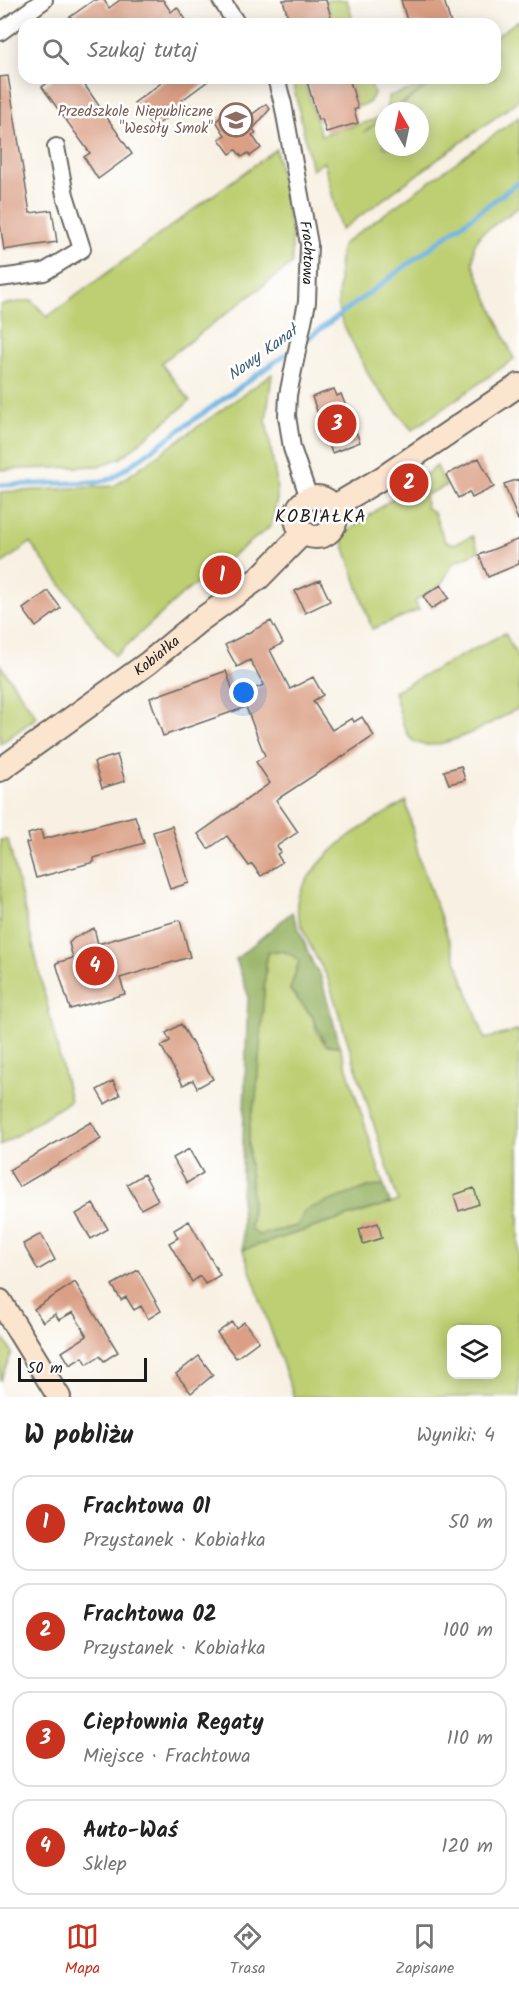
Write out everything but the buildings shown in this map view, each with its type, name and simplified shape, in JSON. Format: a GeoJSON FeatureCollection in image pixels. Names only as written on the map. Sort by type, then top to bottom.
{"type":"FeatureCollection","features":[{"type":"Feature","properties":{"kind":"street"},"geometry":{"type":"LineString","coordinates":[[19,18],[44,0]]}},
{"type":"Feature","properties":{"kind":"street"},"geometry":{"type":"LineString","coordinates":[[221,0],[233,18]]}},
{"type":"Feature","properties":{"kind":"street"},"geometry":{"type":"LineString","coordinates":[[0,32],[18,19]]}},
{"type":"Feature","properties":{"kind":"street","name":"Frachtowa"},"geometry":{"type":"LineString","coordinates":[[277,84],[307,224],[310,262],[307,302],[292,378],[288,425],[309,498]]}},
{"type":"Feature","properties":{"kind":"street"},"geometry":{"type":"LineString","coordinates":[[0,278],[44,272],[82,249],[65,195],[56,147]]}},
{"type":"Feature","properties":{"kind":"street"},"geometry":{"type":"LineString","coordinates":[[333,507],[382,478],[519,385]]}},
{"type":"Feature","properties":{"kind":"street"},"geometry":{"type":"LineString","coordinates":[[321,497],[333,507],[335,522],[326,534],[311,536],[304,532],[296,519],[300,505],[309,498],[321,497]]}},
{"type":"Feature","properties":{"kind":"street","name":"Kobiałka"},"geometry":{"type":"LineString","coordinates":[[0,770],[148,663],[199,621],[259,578],[304,532]]}},
{"type":"Feature","properties":{"kind":"street"},"geometry":{"type":"LineString","coordinates":[[0,1301],[58,1397]]}},
{"type":"Feature","properties":{"kind":"green space"},"geometry":{"type":"Polygon","coordinates":[[[326,0],[347,0],[352,18],[331,18],[326,0]]]}},
{"type":"Feature","properties":{"kind":"green space"},"geometry":{"type":"Polygon","coordinates":[[[519,20],[519,100],[341,230],[324,162],[312,170],[293,84],[305,84],[321,135],[375,119],[375,124],[363,133],[375,124],[375,156],[429,156],[429,102],[406,102],[431,84],[501,84],[501,33],[519,20]]]}},
{"type":"Feature","properties":{"kind":"green space"},"geometry":{"type":"Polygon","coordinates":[[[351,84],[371,84],[374,94],[369,103],[357,107],[351,84]]]}},
{"type":"Feature","properties":{"kind":"green space"},"geometry":{"type":"Polygon","coordinates":[[[426,85],[404,102],[388,102],[389,96],[426,85]]]}},
{"type":"Feature","properties":{"kind":"green space"},"geometry":{"type":"Polygon","coordinates":[[[519,117],[519,207],[481,234],[474,246],[473,264],[514,359],[412,430],[373,383],[343,324],[338,309],[340,253],[343,244],[519,117]]]}},
{"type":"Feature","properties":{"kind":"green space"},"geometry":{"type":"Polygon","coordinates":[[[276,149],[292,237],[292,264],[161,363],[190,401],[121,458],[98,466],[0,470],[0,305],[32,300],[47,317],[276,149]]]}},
{"type":"Feature","properties":{"kind":"green space"},"geometry":{"type":"Polygon","coordinates":[[[272,374],[266,421],[276,478],[277,499],[271,526],[183,594],[115,656],[30,543],[0,565],[0,492],[114,486],[272,374]]]}},
{"type":"Feature","properties":{"kind":"green space"},"geometry":{"type":"Polygon","coordinates":[[[437,466],[446,486],[425,495],[426,507],[434,513],[445,541],[454,544],[473,536],[479,551],[453,563],[441,585],[415,601],[419,610],[372,629],[342,539],[344,534],[437,466]]]}},
{"type":"Feature","properties":{"kind":"green space"},"geometry":{"type":"Polygon","coordinates":[[[505,633],[519,660],[519,708],[465,736],[449,741],[434,745],[421,744],[411,739],[403,723],[394,691],[505,633]]]}},
{"type":"Feature","properties":{"kind":"green space"},"geometry":{"type":"Polygon","coordinates":[[[0,665],[37,717],[0,744],[0,665]]]}},
{"type":"Feature","properties":{"kind":"green space"},"geometry":{"type":"Polygon","coordinates":[[[406,801],[419,858],[485,1039],[519,1030],[519,1397],[294,1397],[243,1250],[398,1201],[327,976],[305,934],[297,908],[301,890],[311,874],[333,850],[355,832],[406,801]]]}},
{"type":"Feature","properties":{"kind":"green space"},"geometry":{"type":"Polygon","coordinates":[[[0,840],[8,840],[70,1101],[0,1146],[0,840]]]}},
{"type":"Feature","properties":{"kind":"green space"},"geometry":{"type":"Polygon","coordinates":[[[292,912],[313,964],[320,974],[340,1046],[326,1045],[312,1016],[290,990],[299,961],[284,952],[267,953],[256,1098],[249,1130],[252,1196],[250,1229],[258,1235],[297,1226],[305,1210],[368,1187],[384,1186],[390,1203],[243,1250],[241,1199],[248,995],[236,959],[292,912]]]}},
{"type":"Feature","properties":{"kind":"green space"},"geometry":{"type":"Polygon","coordinates":[[[279,950],[290,953],[299,961],[290,990],[312,1016],[318,1034],[326,1045],[340,1046],[384,1186],[368,1187],[297,1226],[258,1235],[250,1229],[252,1196],[249,1130],[256,1098],[267,953],[279,950]]]}},
{"type":"Feature","properties":{"kind":"green space"},"geometry":{"type":"Polygon","coordinates":[[[0,1333],[12,1353],[0,1381],[0,1333]]]}},
{"type":"Feature","properties":{"kind":"waterway","name":"Nowy Kanał"},"geometry":{"type":"LineString","coordinates":[[303,342],[519,182]]}},
{"type":"Feature","properties":{"kind":"waterway","name":"Nowy Kanał"},"geometry":{"type":"LineString","coordinates":[[0,485],[98,482],[111,479],[293,349]]}},
{"type":"Feature","properties":{"kind":"place","name":"Przedszkole Niepubliczne \"Wesoły Smok\""},"geometry":{"type":"Point","coordinates":[236,120]}},
{"type":"Feature","properties":{"kind":"place","name":"Ciepłownia Regaty"},"geometry":{"type":"Point","coordinates":[337,424]}},
{"type":"Feature","properties":{"kind":"place","name":"Frachtowa 02"},"geometry":{"type":"Point","coordinates":[409,483]}},
{"type":"Feature","properties":{"kind":"place","name":"Frachtowa 01"},"geometry":{"type":"Point","coordinates":[222,575]}},
{"type":"Feature","properties":{"kind":"place","name":"Auto-Waś"},"geometry":{"type":"Point","coordinates":[95,966]}},
{"type":"Feature","properties":{"kind":"district","name":"KOBIAŁKA"},"geometry":{"type":"Point","coordinates":[321,516]}}]}
